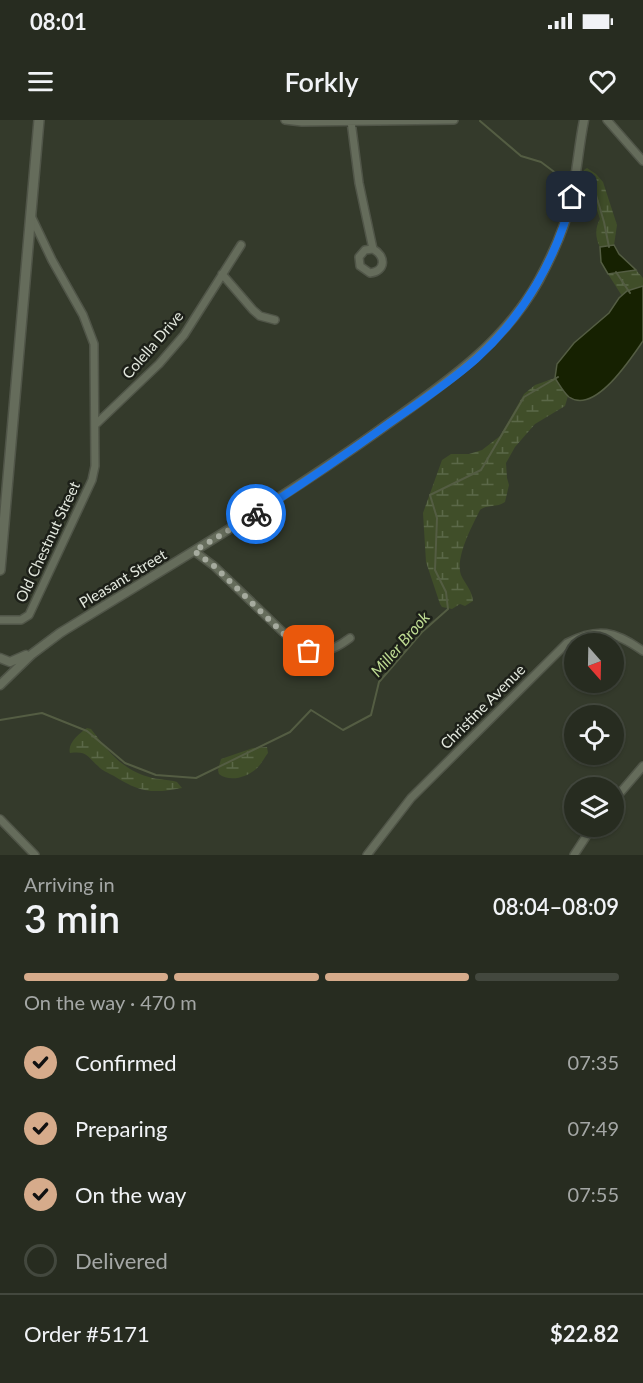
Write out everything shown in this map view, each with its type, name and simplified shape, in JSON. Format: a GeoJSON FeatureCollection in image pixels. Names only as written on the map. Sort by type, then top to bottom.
{"type":"FeatureCollection","features":[{"type":"Feature","properties":{"kind":"main road"},"geometry":{"type":"LineString","coordinates":[[0,570],[39,120]]}},
{"type":"Feature","properties":{"kind":"street"},"geometry":{"type":"LineString","coordinates":[[285,120],[454,120]]}},
{"type":"Feature","properties":{"kind":"street","name":"Pleasant Street"},"geometry":{"type":"LineString","coordinates":[[0,668],[37,649],[340,458],[475,360],[520,309],[538,282],[562,232],[572,197],[584,120]]}},
{"type":"Feature","properties":{"kind":"street"},"geometry":{"type":"LineString","coordinates":[[607,120],[643,161]]}},
{"type":"Feature","properties":{"kind":"street"},"geometry":{"type":"LineString","coordinates":[[351,121],[357,168],[373,249]]}},
{"type":"Feature","properties":{"kind":"street","name":"Old Chestnut Street"},"geometry":{"type":"LineString","coordinates":[[0,620],[21,620],[29,615],[92,480],[94,466],[96,425],[94,344],[90,331],[30,214]]}},
{"type":"Feature","properties":{"kind":"street","name":"Colella Drive"},"geometry":{"type":"LineString","coordinates":[[96,425],[159,364],[184,335],[241,245]]}},
{"type":"Feature","properties":{"kind":"street"},"geometry":{"type":"LineString","coordinates":[[222,274],[253,310],[260,316],[274,320]]}},
{"type":"Feature","properties":{"kind":"street"},"geometry":{"type":"LineString","coordinates":[[194,551],[214,566],[299,646],[318,652],[338,647],[350,638]]}},
{"type":"Feature","properties":{"kind":"street","name":"Christine Avenue"},"geometry":{"type":"LineString","coordinates":[[367,855],[411,798],[567,643],[582,636],[604,632],[622,638],[643,651]]}},
{"type":"Feature","properties":{"kind":"street","name":"Pleasant Street"},"geometry":{"type":"LineString","coordinates":[[0,685],[37,649]]}},
{"type":"Feature","properties":{"kind":"street"},"geometry":{"type":"LineString","coordinates":[[0,658],[10,662],[16,660]]}},
{"type":"Feature","properties":{"kind":"street","name":"Pleasant Street"},"geometry":{"type":"LineString","coordinates":[[0,679],[9,675]]}},
{"type":"Feature","properties":{"kind":"street"},"geometry":{"type":"LineString","coordinates":[[624,788],[643,766]]}},
{"type":"Feature","properties":{"kind":"street"},"geometry":{"type":"LineString","coordinates":[[0,819],[35,855]]}},
{"type":"Feature","properties":{"kind":"street"},"geometry":{"type":"LineString","coordinates":[[574,855],[586,837]]}},
{"type":"Feature","properties":{"kind":"green space"},"geometry":{"type":"Polygon","coordinates":[[[587,168],[603,182],[617,225],[614,245],[600,247],[596,236],[600,219],[597,210],[581,207],[579,203],[584,170],[587,168]]]}},
{"type":"Feature","properties":{"kind":"green space"},"geometry":{"type":"Polygon","coordinates":[[[636,270],[643,278],[643,286],[627,291],[622,296],[608,274],[636,270]]]}},
{"type":"Feature","properties":{"kind":"green space"},"geometry":{"type":"Polygon","coordinates":[[[555,378],[568,396],[565,406],[535,424],[515,447],[506,463],[509,485],[505,502],[480,510],[465,542],[460,568],[473,601],[465,606],[460,604],[452,609],[442,607],[426,562],[423,513],[442,460],[451,454],[469,454],[482,450],[500,436],[524,394],[535,385],[555,378]]]}},
{"type":"Feature","properties":{"kind":"green space"},"geometry":{"type":"Polygon","coordinates":[[[87,728],[91,729],[103,745],[123,764],[139,774],[177,782],[182,788],[154,791],[139,788],[104,771],[84,754],[70,753],[72,742],[87,728]]]}},
{"type":"Feature","properties":{"kind":"green space"},"geometry":{"type":"Polygon","coordinates":[[[267,747],[268,753],[261,763],[247,775],[228,778],[219,774],[221,759],[253,748],[267,747]]]}},
{"type":"Feature","properties":{"kind":"shaded area"},"geometry":{"type":"Polygon","coordinates":[[[614,245],[619,254],[636,270],[608,274],[601,262],[600,247],[614,245]]]}},
{"type":"Feature","properties":{"kind":"shaded area"},"geometry":{"type":"Polygon","coordinates":[[[643,286],[643,341],[621,371],[601,392],[590,398],[579,400],[569,397],[555,378],[557,364],[574,343],[609,313],[619,298],[627,291],[643,286]]]}},
{"type":"Feature","properties":{"kind":"waterway","name":"Miller Brook"},"geometry":{"type":"LineString","coordinates":[[480,121],[521,156],[541,162],[565,180]]}},
{"type":"Feature","properties":{"kind":"waterway","name":"Miller Brook"},"geometry":{"type":"LineString","coordinates":[[583,182],[593,185],[609,247]]}},
{"type":"Feature","properties":{"kind":"waterway","name":"Miller Brook"},"geometry":{"type":"LineString","coordinates":[[616,272],[630,293]]}},
{"type":"Feature","properties":{"kind":"waterway","name":"Miller Brook"},"geometry":{"type":"LineString","coordinates":[[0,720],[42,713],[87,731],[125,763],[156,775],[196,778],[290,732],[311,710],[343,730],[371,715],[379,682],[422,632],[448,609],[446,592],[435,570],[437,518],[430,495],[481,470],[524,397],[558,377]]}},
{"type":"Feature","properties":{"kind":"way so far"},"geometry":{"type":"LineString","coordinates":[[256,514],[194,551],[214,566],[288,638],[309,651]]}},
{"type":"Feature","properties":{"kind":"route"},"geometry":{"type":"LineString","coordinates":[[256,514],[403,413],[475,360],[493,342],[524,304],[538,282],[562,232],[572,197]]}}]}
